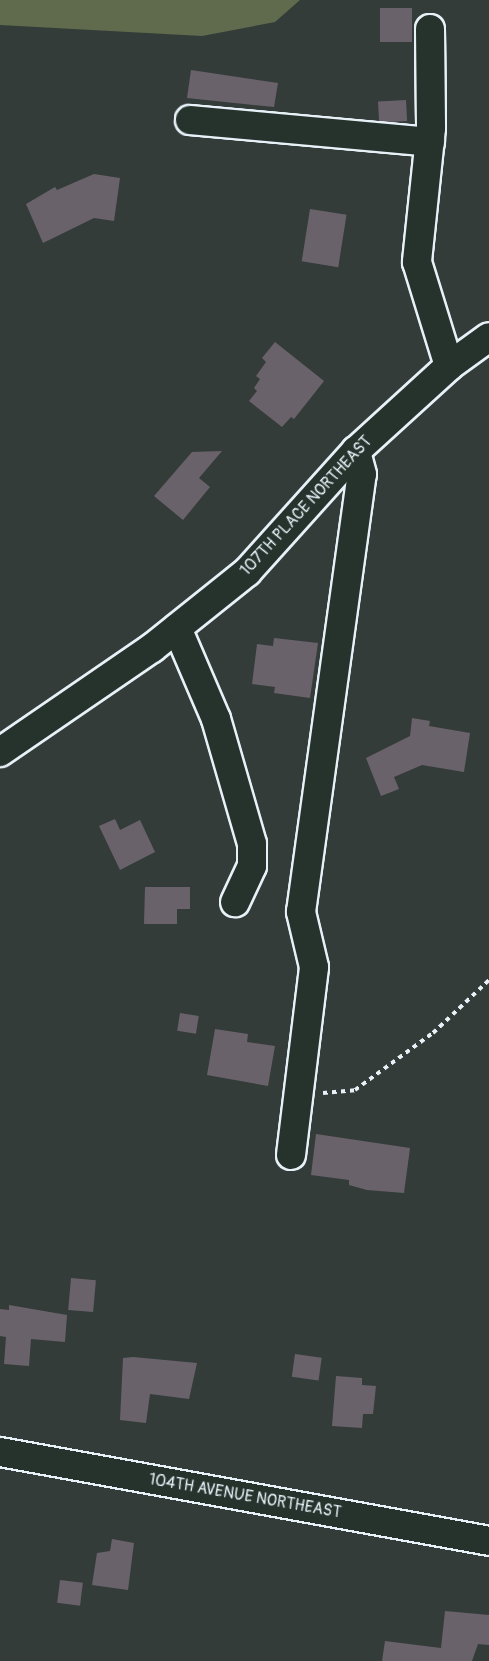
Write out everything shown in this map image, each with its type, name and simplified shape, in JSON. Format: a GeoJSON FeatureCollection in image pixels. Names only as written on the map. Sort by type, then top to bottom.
{"type":"FeatureCollection","features":[{"type":"Feature","properties":{"kind":"street"},"geometry":{"type":"LineString","coordinates":[[430,29],[430,142],[417,262],[448,366]]}},
{"type":"Feature","properties":{"kind":"street"},"geometry":{"type":"LineString","coordinates":[[190,120],[430,142]]}},
{"type":"Feature","properties":{"kind":"street","name":"107TH PLACE NORTHEAST"},"geometry":{"type":"LineString","coordinates":[[0,752],[39,729],[177,628],[247,572],[356,451],[448,366],[489,337]]}},
{"type":"Feature","properties":{"kind":"street"},"geometry":{"type":"LineString","coordinates":[[291,1155],[314,967],[301,912],[362,474],[356,451]]}},
{"type":"Feature","properties":{"kind":"street"},"geometry":{"type":"LineString","coordinates":[[177,628],[216,719],[252,844],[252,866],[235,902]]}},
{"type":"Feature","properties":{"kind":"street","name":"104TH AVENUE NORTHEAST"},"geometry":{"type":"LineString","coordinates":[[0,1452],[489,1541]]}},
{"type":"Feature","properties":{"kind":"path"},"geometry":{"type":"LineString","coordinates":[[300,1095],[355,1090],[433,1033],[489,980]]}},
{"type":"Feature","properties":{"kind":"green space"},"geometry":{"type":"Polygon","coordinates":[[[0,0],[300,0],[275,22],[202,36],[0,25],[0,0]]]}},
{"type":"Feature","properties":{"kind":"building"},"geometry":{"type":"Polygon","coordinates":[[[380,8],[412,8],[412,42],[380,42],[380,8]]]}},
{"type":"Feature","properties":{"kind":"building"},"geometry":{"type":"Polygon","coordinates":[[[191,70],[278,83],[274,107],[187,98],[191,70]]]}},
{"type":"Feature","properties":{"kind":"building"},"geometry":{"type":"Polygon","coordinates":[[[406,100],[407,121],[379,122],[378,101],[406,100]]]}},
{"type":"Feature","properties":{"kind":"building"},"geometry":{"type":"Polygon","coordinates":[[[94,174],[120,178],[114,221],[94,218],[43,243],[26,204],[55,187],[57,190],[94,174]]]}},
{"type":"Feature","properties":{"kind":"building"},"geometry":{"type":"Polygon","coordinates":[[[310,209],[347,215],[338,267],[302,261],[310,209]]]}},
{"type":"Feature","properties":{"kind":"building"},"geometry":{"type":"Polygon","coordinates":[[[275,342],[324,381],[294,419],[291,417],[282,427],[249,401],[257,391],[254,388],[260,379],[256,376],[266,362],[262,358],[275,342]]]}},
{"type":"Feature","properties":{"kind":"building"},"geometry":{"type":"Polygon","coordinates":[[[222,451],[199,478],[210,487],[183,520],[154,496],[192,452],[222,451]]]}},
{"type":"Feature","properties":{"kind":"building"},"geometry":{"type":"Polygon","coordinates":[[[274,638],[318,643],[310,698],[274,693],[275,687],[252,684],[257,644],[273,646],[274,638]]]}},
{"type":"Feature","properties":{"kind":"building"},"geometry":{"type":"Polygon","coordinates":[[[412,718],[430,721],[429,726],[470,733],[464,772],[422,765],[394,777],[399,789],[381,796],[366,758],[410,736],[412,718]]]}},
{"type":"Feature","properties":{"kind":"building"},"geometry":{"type":"Polygon","coordinates":[[[115,819],[120,830],[140,820],[155,852],[120,870],[99,826],[115,819]]]}},
{"type":"Feature","properties":{"kind":"building"},"geometry":{"type":"Polygon","coordinates":[[[145,887],[190,887],[190,909],[177,909],[177,924],[144,924],[145,887]]]}},
{"type":"Feature","properties":{"kind":"building"},"geometry":{"type":"Polygon","coordinates":[[[180,1013],[199,1016],[196,1034],[177,1031],[180,1013]]]}},
{"type":"Feature","properties":{"kind":"building"},"geometry":{"type":"Polygon","coordinates":[[[215,1029],[248,1034],[247,1042],[275,1046],[268,1086],[207,1075],[215,1029]]]}},
{"type":"Feature","properties":{"kind":"building"},"geometry":{"type":"Polygon","coordinates":[[[316,1134],[410,1148],[404,1193],[367,1190],[349,1185],[349,1180],[311,1175],[316,1134]]]}},
{"type":"Feature","properties":{"kind":"building"},"geometry":{"type":"Polygon","coordinates":[[[71,1278],[96,1280],[93,1312],[68,1310],[71,1278]]]}},
{"type":"Feature","properties":{"kind":"building"},"geometry":{"type":"Polygon","coordinates":[[[9,1305],[67,1315],[65,1342],[31,1339],[29,1366],[4,1364],[6,1337],[0,1336],[0,1309],[9,1310],[9,1305]]]}},
{"type":"Feature","properties":{"kind":"building"},"geometry":{"type":"Polygon","coordinates":[[[295,1354],[322,1358],[319,1381],[292,1377],[295,1354]]]}},
{"type":"Feature","properties":{"kind":"building"},"geometry":{"type":"Polygon","coordinates":[[[123,1358],[197,1363],[189,1399],[150,1394],[146,1423],[120,1420],[123,1358]]]}},
{"type":"Feature","properties":{"kind":"building"},"geometry":{"type":"Polygon","coordinates":[[[336,1376],[362,1378],[362,1385],[376,1386],[373,1414],[363,1414],[362,1428],[332,1426],[336,1376]]]}},
{"type":"Feature","properties":{"kind":"building"},"geometry":{"type":"Polygon","coordinates":[[[112,1539],[134,1543],[128,1590],[92,1585],[97,1553],[110,1551],[112,1539]]]}},
{"type":"Feature","properties":{"kind":"building"},"geometry":{"type":"Polygon","coordinates":[[[60,1580],[83,1583],[80,1606],[57,1603],[60,1580]]]}},
{"type":"Feature","properties":{"kind":"building"},"geometry":{"type":"Polygon","coordinates":[[[445,1611],[489,1615],[489,1645],[478,1644],[472,1661],[382,1661],[385,1641],[441,1648],[445,1611]]]}}]}
